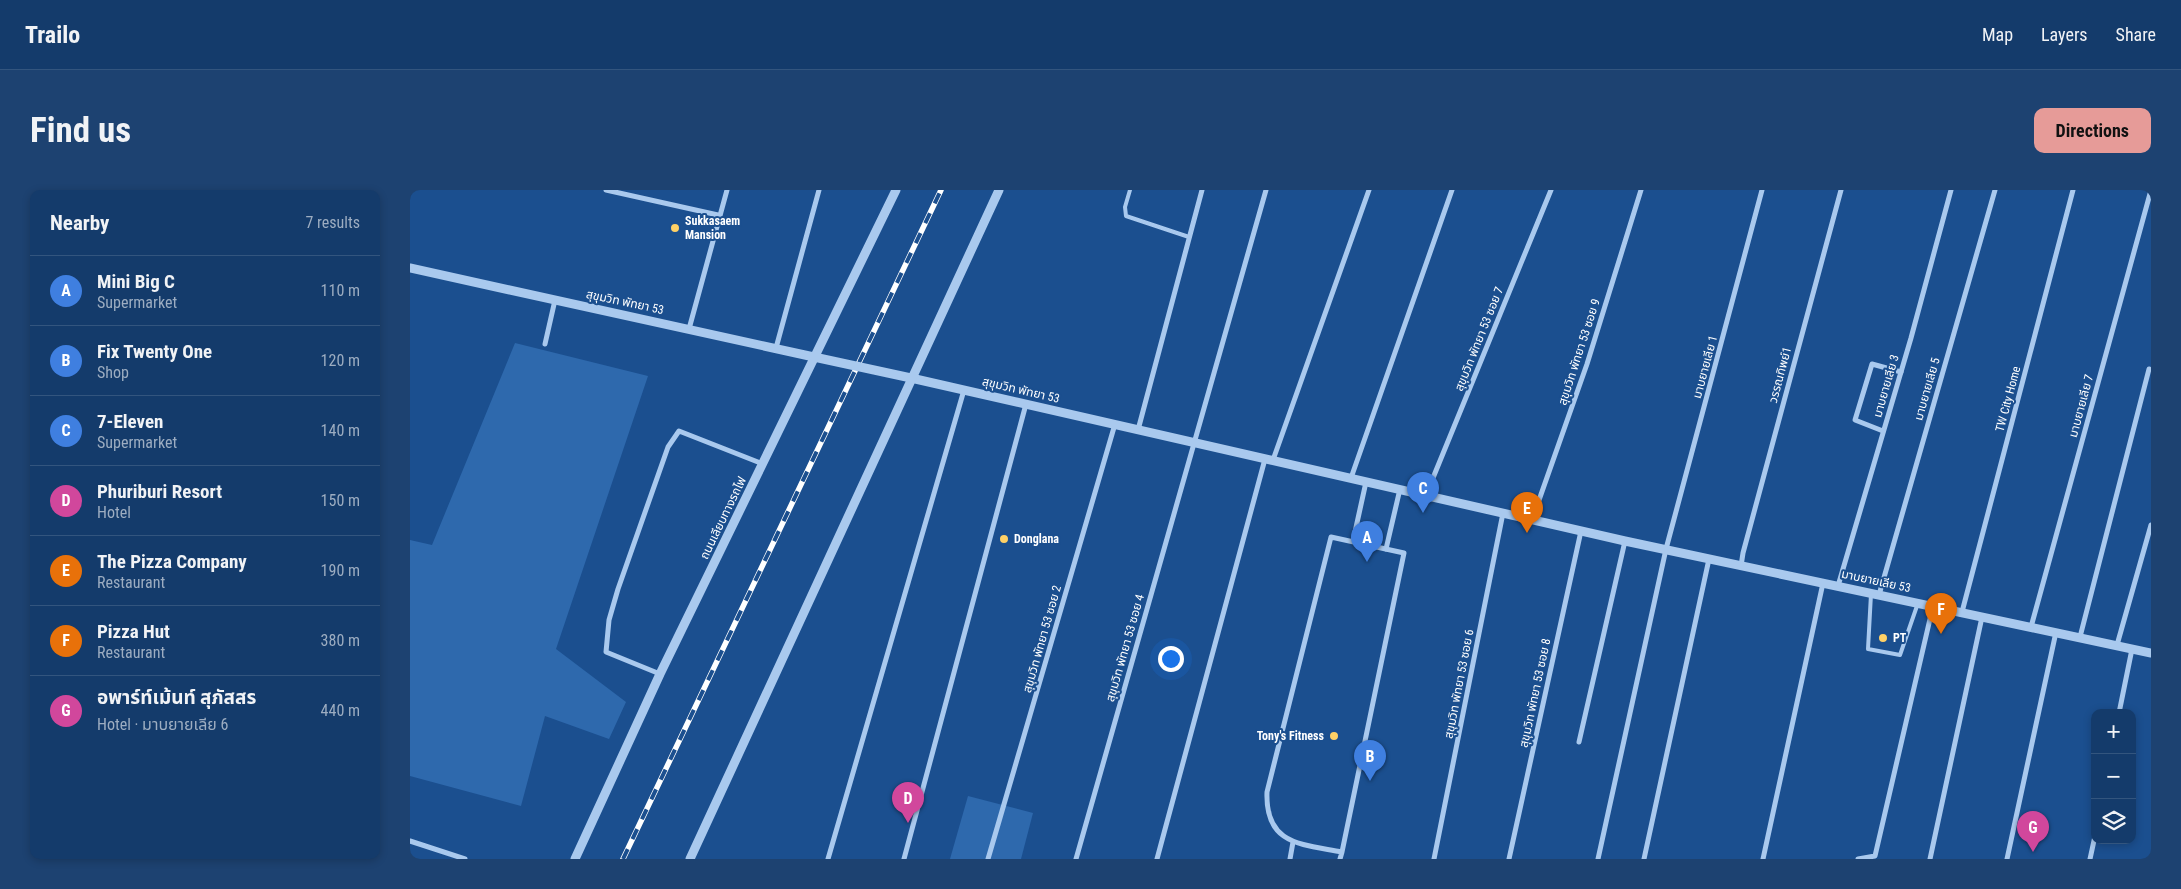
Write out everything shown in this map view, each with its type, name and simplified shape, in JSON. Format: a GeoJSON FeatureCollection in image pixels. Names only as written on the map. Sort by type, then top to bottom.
{"type":"FeatureCollection","features":[{"type":"Feature","properties":{"kind":"street"},"geometry":{"type":"LineString","coordinates":[[606,190],[718,215]]}},
{"type":"Feature","properties":{"kind":"street"},"geometry":{"type":"LineString","coordinates":[[689,329],[718,215],[727,190]]}},
{"type":"Feature","properties":{"kind":"street"},"geometry":{"type":"LineString","coordinates":[[776,348],[819,190]]}},
{"type":"Feature","properties":{"kind":"street","name":"ถนนเลียบทางรถไฟ"},"geometry":{"type":"LineString","coordinates":[[575,859],[660,674],[896,190]]}},
{"type":"Feature","properties":{"kind":"street"},"geometry":{"type":"LineString","coordinates":[[690,859],[999,190]]}},
{"type":"Feature","properties":{"kind":"street"},"geometry":{"type":"LineString","coordinates":[[1138,430],[1202,190]]}},
{"type":"Feature","properties":{"kind":"street","name":"สุขุมวิท พัทยา 53 ซอย 4"},"geometry":{"type":"LineString","coordinates":[[1076,859],[1266,190]]}},
{"type":"Feature","properties":{"kind":"street"},"geometry":{"type":"LineString","coordinates":[[1157,859],[1269,460],[1369,190]]}},
{"type":"Feature","properties":{"kind":"street"},"geometry":{"type":"LineString","coordinates":[[1351,478],[1452,190]]}},
{"type":"Feature","properties":{"kind":"street","name":"สุขุมวิท พัทยา 53 ซอย 7"},"geometry":{"type":"LineString","coordinates":[[1426,495],[1551,190]]}},
{"type":"Feature","properties":{"kind":"street","name":"สุขุมวิท พัทยา 53 ซอย 9"},"geometry":{"type":"LineString","coordinates":[[1532,520],[1587,364],[1642,190]]}},
{"type":"Feature","properties":{"kind":"street","name":"มาบยายเลีย 1"},"geometry":{"type":"LineString","coordinates":[[1598,859],[1666,550],[1762,190]]}},
{"type":"Feature","properties":{"kind":"street","name":"วรรณทิพย์1"},"geometry":{"type":"LineString","coordinates":[[1741,566],[1742,553],[1841,190]]}},
{"type":"Feature","properties":{"kind":"street","name":"มาบยายเลีย 3"},"geometry":{"type":"LineString","coordinates":[[1838,586],[1951,190]]}},
{"type":"Feature","properties":{"kind":"street","name":"มาบยายเลีย 5"},"geometry":{"type":"LineString","coordinates":[[1875,594],[1995,190]]}},
{"type":"Feature","properties":{"kind":"street","name":"TW City Home"},"geometry":{"type":"LineString","coordinates":[[1962,612],[2073,190]]}},
{"type":"Feature","properties":{"kind":"street","name":"มาบยายเลีย 7"},"geometry":{"type":"LineString","coordinates":[[2030,627],[2151,190]]}},
{"type":"Feature","properties":{"kind":"street","name":"สุขุมวิท พัทยา 53"},"geometry":{"type":"LineString","coordinates":[[410,268],[911,378],[1625,541]]}},
{"type":"Feature","properties":{"kind":"street"},"geometry":{"type":"LineString","coordinates":[[545,344],[555,299]]}},
{"type":"Feature","properties":{"kind":"street"},"geometry":{"type":"LineString","coordinates":[[1883,431],[1855,420],[1872,364],[1900,372]]}},
{"type":"Feature","properties":{"kind":"street"},"geometry":{"type":"LineString","coordinates":[[2080,637],[2149,368]]}},
{"type":"Feature","properties":{"kind":"street"},"geometry":{"type":"LineString","coordinates":[[828,859],[964,390]]}},
{"type":"Feature","properties":{"kind":"street"},"geometry":{"type":"LineString","coordinates":[[904,859],[1026,404]]}},
{"type":"Feature","properties":{"kind":"street","name":"สุขุมวิท พัทยา 53 ซอย 2"},"geometry":{"type":"LineString","coordinates":[[988,859],[1115,424]]}},
{"type":"Feature","properties":{"kind":"street"},"geometry":{"type":"LineString","coordinates":[[660,674],[606,652],[609,620],[618,588],[668,447],[679,431],[763,464]]}},
{"type":"Feature","properties":{"kind":"street"},"geometry":{"type":"LineString","coordinates":[[1353,541],[1366,482]]}},
{"type":"Feature","properties":{"kind":"street"},"geometry":{"type":"LineString","coordinates":[[1386,549],[1400,490]]}},
{"type":"Feature","properties":{"kind":"street","name":"สุขุมวิท พัทยา 53 ซอย 6"},"geometry":{"type":"LineString","coordinates":[[1434,859],[1503,513]]}},
{"type":"Feature","properties":{"kind":"street"},"geometry":{"type":"LineString","coordinates":[[2116,645],[2151,525]]}},
{"type":"Feature","properties":{"kind":"street","name":"สุขุมวิท พัทยา 53 ซอย 8"},"geometry":{"type":"LineString","coordinates":[[1510,859],[1581,531]]}},
{"type":"Feature","properties":{"kind":"street"},"geometry":{"type":"LineString","coordinates":[[1340,859],[1342,852],[1404,553],[1331,536],[1267,792],[1267,807],[1272,822],[1281,836],[1293,842],[1342,852]]}},
{"type":"Feature","properties":{"kind":"street"},"geometry":{"type":"LineString","coordinates":[[1579,742],[1625,541]]}},
{"type":"Feature","properties":{"kind":"street","name":"มาบยายเลีย 53"},"geometry":{"type":"LineString","coordinates":[[1625,541],[2151,652]]}},
{"type":"Feature","properties":{"kind":"street"},"geometry":{"type":"LineString","coordinates":[[1644,859],[1709,559]]}},
{"type":"Feature","properties":{"kind":"street"},"geometry":{"type":"LineString","coordinates":[[1763,859],[1823,583]]}},
{"type":"Feature","properties":{"kind":"street"},"geometry":{"type":"LineString","coordinates":[[1858,859],[1875,856],[1933,606]]}},
{"type":"Feature","properties":{"kind":"street"},"geometry":{"type":"LineString","coordinates":[[1930,859],[1982,617]]}},
{"type":"Feature","properties":{"kind":"street"},"geometry":{"type":"LineString","coordinates":[[2006,859],[2056,632]]}},
{"type":"Feature","properties":{"kind":"street"},"geometry":{"type":"LineString","coordinates":[[2120,709],[2132,648]]}},
{"type":"Feature","properties":{"kind":"street"},"geometry":{"type":"LineString","coordinates":[[410,841],[465,859]]}},
{"type":"Feature","properties":{"kind":"street"},"geometry":{"type":"LineString","coordinates":[[1290,859],[1293,842]]}},
{"type":"Feature","properties":{"kind":"street"},"geometry":{"type":"LineString","coordinates":[[2090,859],[2093,844]]}},
{"type":"Feature","properties":{"kind":"lane"},"geometry":{"type":"LineString","coordinates":[[1130,190],[1125,207],[1126,216],[1189,237]]}},
{"type":"Feature","properties":{"kind":"lane"},"geometry":{"type":"LineString","coordinates":[[1875,594],[1868,649],[1900,655],[1918,603]]}},
{"type":"Feature","properties":{"kind":"shaded area"},"geometry":{"type":"Polygon","coordinates":[[[515,343],[648,376],[556,649],[626,702],[609,739],[545,716],[521,806],[410,776],[410,540],[432,545],[515,343]]]}},
{"type":"Feature","properties":{"kind":"shaded area"},"geometry":{"type":"Polygon","coordinates":[[[968,796],[1033,813],[1021,859],[950,859],[968,796]]]}},
{"type":"Feature","properties":{"kind":"railway"},"geometry":{"type":"LineString","coordinates":[[623,859],[941,190]]}},
{"type":"Feature","properties":{"kind":"place","name":"Sukkasaem Mansion"},"geometry":{"type":"Point","coordinates":[675,228]}},
{"type":"Feature","properties":{"kind":"place","name":"7-Eleven"},"geometry":{"type":"Point","coordinates":[1423,513]}},
{"type":"Feature","properties":{"kind":"place","name":"The Pizza Company"},"geometry":{"type":"Point","coordinates":[1527,533]}},
{"type":"Feature","properties":{"kind":"place","name":"Donglana"},"geometry":{"type":"Point","coordinates":[1004,539]}},
{"type":"Feature","properties":{"kind":"place","name":"Mini Big C"},"geometry":{"type":"Point","coordinates":[1367,562]}},
{"type":"Feature","properties":{"kind":"place","name":"Pizza Hut"},"geometry":{"type":"Point","coordinates":[1941,634]}},
{"type":"Feature","properties":{"kind":"place","name":"PT"},"geometry":{"type":"Point","coordinates":[1883,638]}},
{"type":"Feature","properties":{"kind":"place","name":"Tony's Fitness"},"geometry":{"type":"Point","coordinates":[1334,736]}},
{"type":"Feature","properties":{"kind":"place","name":"Fix Twenty One"},"geometry":{"type":"Point","coordinates":[1370,781]}},
{"type":"Feature","properties":{"kind":"place","name":"Phuriburi Resort"},"geometry":{"type":"Point","coordinates":[908,823]}},
{"type":"Feature","properties":{"kind":"place","name":"อพาร์ท์เม้นท์ สุภัสสร"},"geometry":{"type":"Point","coordinates":[2033,852]}}]}
